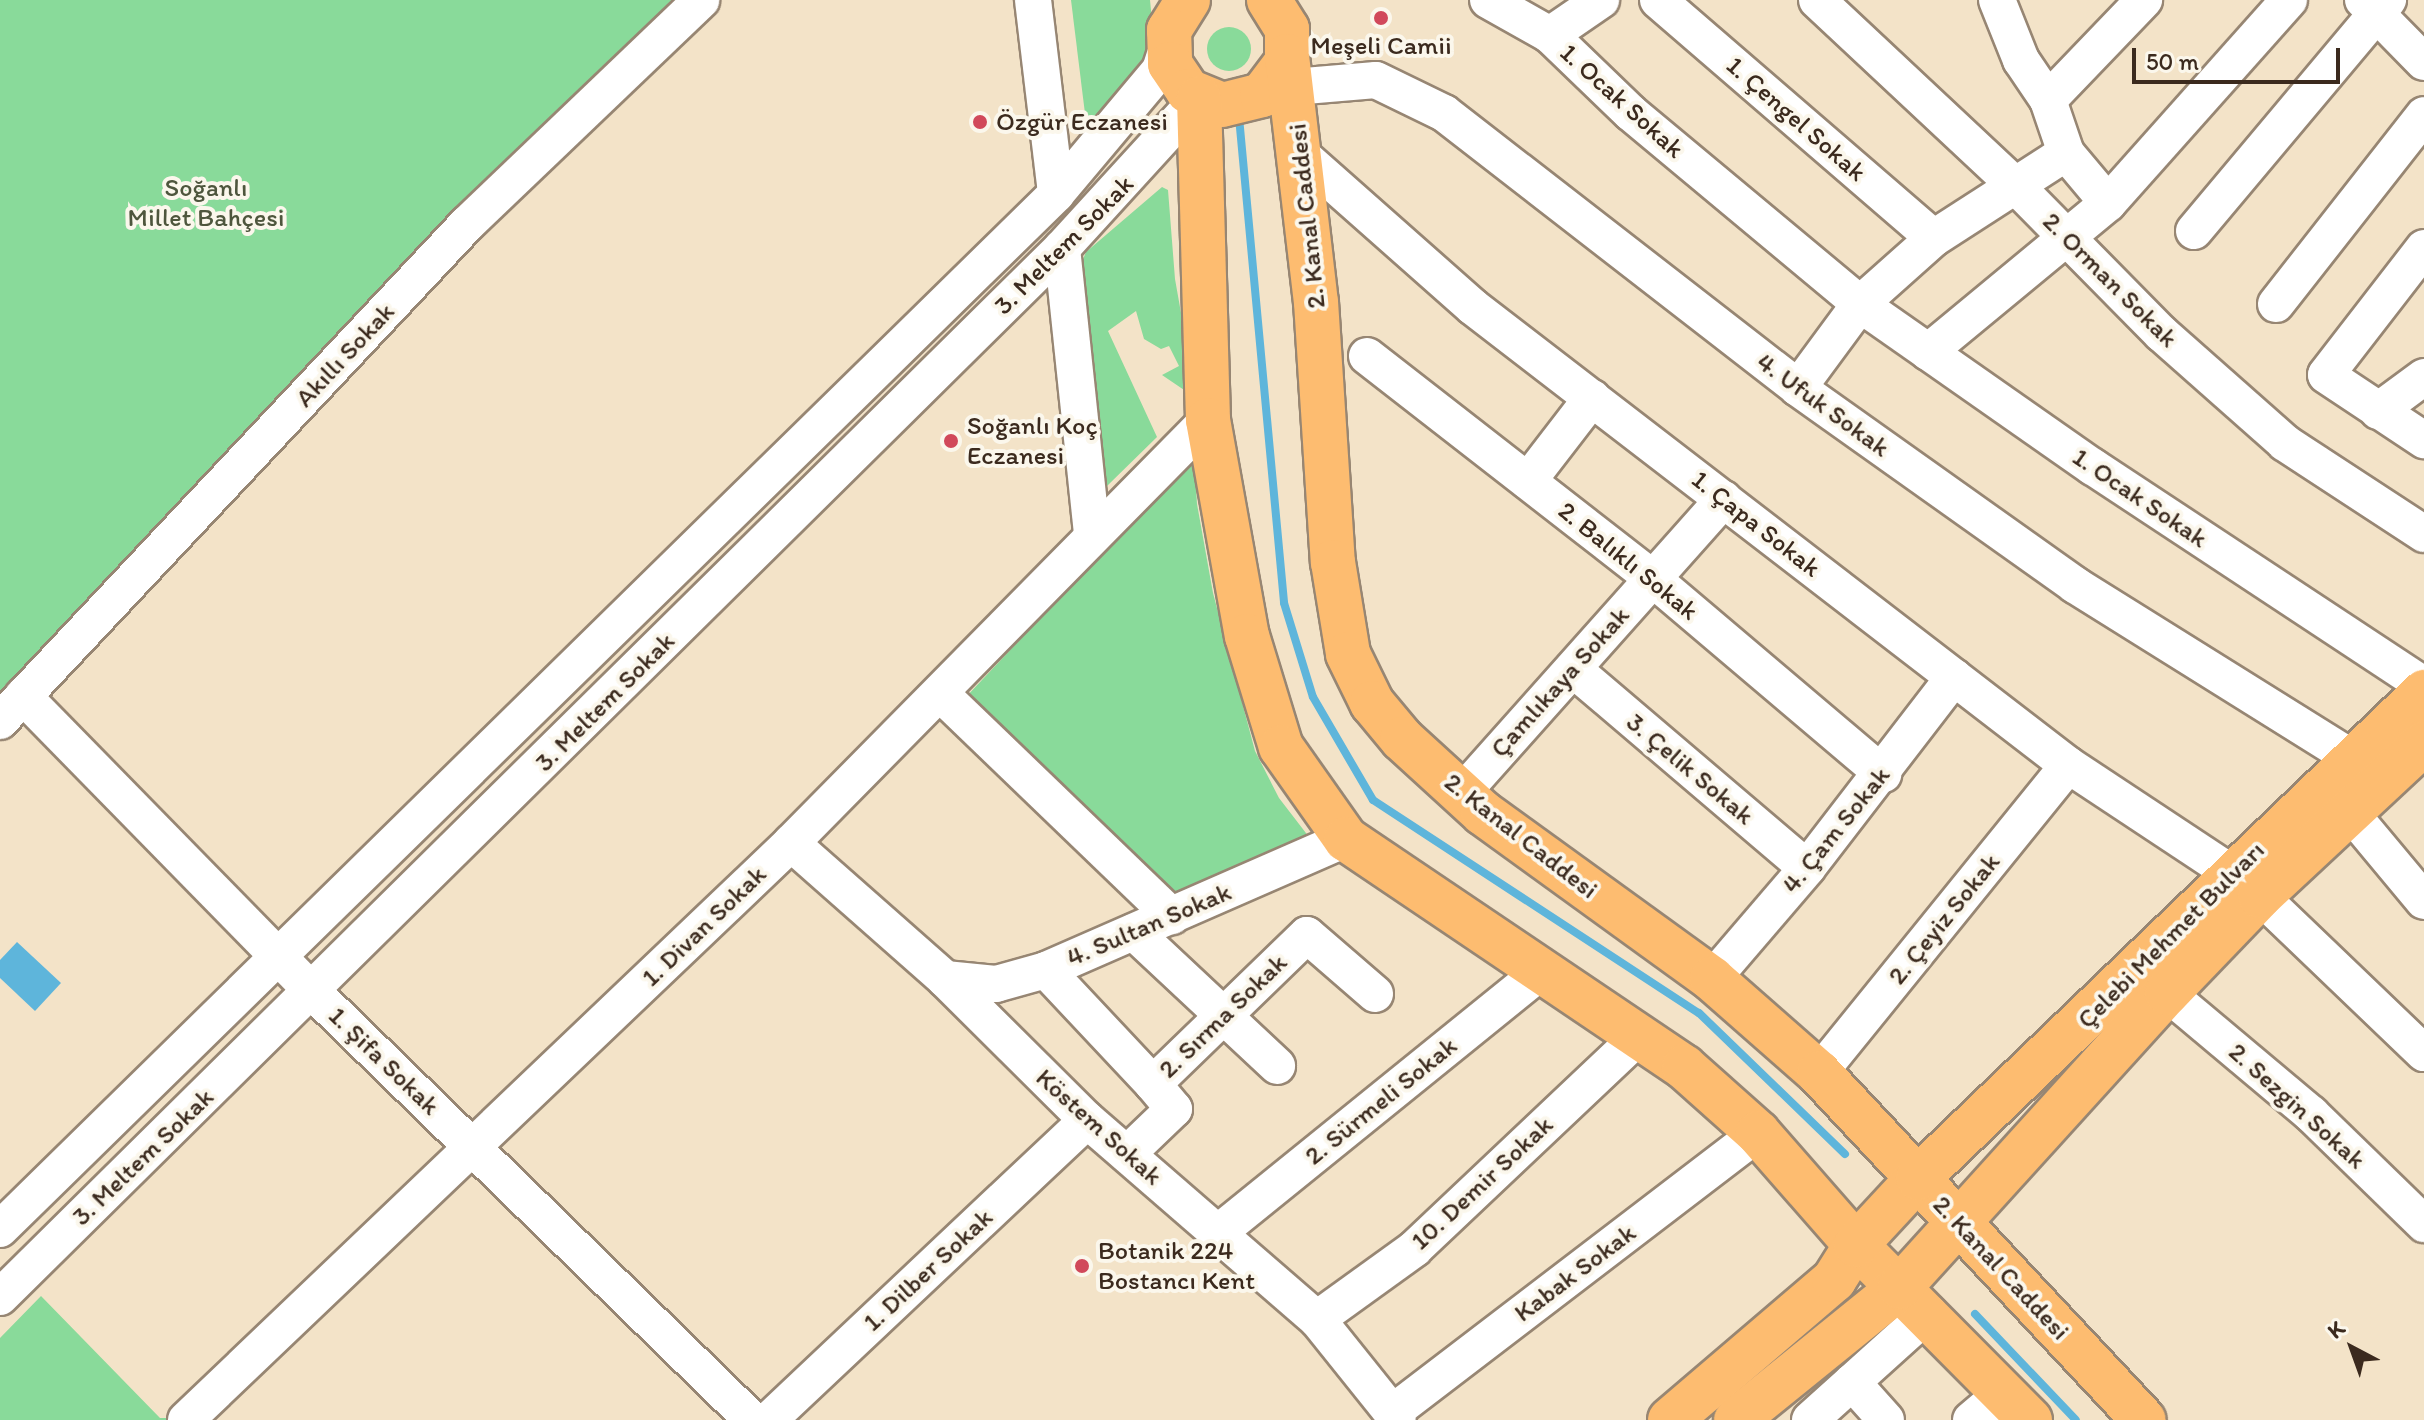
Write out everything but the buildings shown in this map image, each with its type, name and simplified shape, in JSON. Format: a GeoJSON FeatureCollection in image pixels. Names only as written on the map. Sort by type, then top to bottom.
{"type":"FeatureCollection","features":[{"type":"Feature","properties":{"kind":"main road","name":"2. Kanal Caddesi"},"geometry":{"type":"LineString","coordinates":[[1276,2],[1287,29],[1321,355],[1333,562],[1348,654],[1372,703],[1461,794],[1712,979],[1819,1073],[2144,1420]]}},
{"type":"Feature","properties":{"kind":"main road"},"geometry":{"type":"LineString","coordinates":[[1174,18],[1177,79],[1199,98],[1222,105],[1262,95],[1290,72]]}},
{"type":"Feature","properties":{"kind":"main road"},"geometry":{"type":"LineString","coordinates":[[1199,98],[1208,420],[1247,636],[1281,747],[1346,839],[1544,969],[1684,1067],[1758,1133],[1856,1245],[2017,1406]]}},
{"type":"Feature","properties":{"kind":"main road","name":"Çelebi Mehmet Bulvarı"},"geometry":{"type":"LineString","coordinates":[[1736,1420],[1914,1300],[1956,1220],[2167,993],[2246,885],[2352,758],[2424,692]]}},
{"type":"Feature","properties":{"kind":"main road","name":"Çelebi Mehmet Bulvarı"},"geometry":{"type":"LineString","coordinates":[[1670,1420],[1834,1280],[1856,1245],[1918,1178],[2071,1035],[2246,885],[2349,811],[2424,743]]}},
{"type":"Feature","properties":{"kind":"street","name":"Akıllı Sokak"},"geometry":{"type":"LineString","coordinates":[[11,709],[467,224],[701,0]]}},
{"type":"Feature","properties":{"kind":"street"},"geometry":{"type":"LineString","coordinates":[[1033,0],[1056,194]]}},
{"type":"Feature","properties":{"kind":"street","name":"1. Ocak Sokak"},"geometry":{"type":"LineString","coordinates":[[1488,0],[1550,35],[1631,113],[1860,304],[2424,685]]}},
{"type":"Feature","properties":{"kind":"street","name":"1. Çengel Sokak"},"geometry":{"type":"LineString","coordinates":[[1658,0],[1934,238]]}},
{"type":"Feature","properties":{"kind":"street","name":"2. Orman Sokak"},"geometry":{"type":"LineString","coordinates":[[1817,0],[2015,185],[2162,334],[2285,443],[2424,534]]}},
{"type":"Feature","properties":{"kind":"street"},"geometry":{"type":"LineString","coordinates":[[2048,100],[2144,0]]}},
{"type":"Feature","properties":{"kind":"street"},"geometry":{"type":"LineString","coordinates":[[1928,352],[2108,203],[2289,0]]}},
{"type":"Feature","properties":{"kind":"street"},"geometry":{"type":"LineString","coordinates":[[1550,35],[1586,4]]}},
{"type":"Feature","properties":{"kind":"street"},"geometry":{"type":"LineString","coordinates":[[2194,231],[2376,4],[2424,62]]}},
{"type":"Feature","properties":{"kind":"street"},"geometry":{"type":"LineString","coordinates":[[2009,7],[2021,60],[2048,100],[2066,153],[2108,203]]}},
{"type":"Feature","properties":{"kind":"street","name":"3. Meltem Sokak"},"geometry":{"type":"LineString","coordinates":[[0,1229],[276,954],[1056,194],[1160,70],[1174,18]]}},
{"type":"Feature","properties":{"kind":"street","name":"4. Ufuk Sokak"},"geometry":{"type":"LineString","coordinates":[[1290,72],[1376,80],[1444,113],[1798,388],[2075,585],[2352,758]]}},
{"type":"Feature","properties":{"kind":"street","name":"3. Meltem Sokak"},"geometry":{"type":"LineString","coordinates":[[0,1297],[313,992],[1062,248],[1199,98]]}},
{"type":"Feature","properties":{"kind":"street"},"geometry":{"type":"LineString","coordinates":[[2276,304],[2424,115]]}},
{"type":"Feature","properties":{"kind":"street","name":"1. Çapa Sokak"},"geometry":{"type":"LineString","coordinates":[[1299,153],[1473,307],[2068,765],[2246,885],[2424,1053]]}},
{"type":"Feature","properties":{"kind":"street"},"geometry":{"type":"LineString","coordinates":[[1798,388],[1860,304],[1934,238],[2066,153]]}},
{"type":"Feature","properties":{"kind":"street"},"geometry":{"type":"LineString","coordinates":[[1062,248],[1092,534]]}},
{"type":"Feature","properties":{"kind":"street"},"geometry":{"type":"LineString","coordinates":[[2424,248],[2326,375],[2424,440]]}},
{"type":"Feature","properties":{"kind":"street","name":"2. Balıklı Sokak"},"geometry":{"type":"LineString","coordinates":[[1367,356],[1653,579],[1883,774]]}},
{"type":"Feature","properties":{"kind":"street"},"geometry":{"type":"LineString","coordinates":[[2378,411],[2424,377]]}},
{"type":"Feature","properties":{"kind":"street"},"geometry":{"type":"LineString","coordinates":[[1528,481],[1592,398]]}},
{"type":"Feature","properties":{"kind":"street","name":"1. Divan Sokak"},"geometry":{"type":"LineString","coordinates":[[186,1420],[791,843],[942,695],[1092,534],[1208,420]]}},
{"type":"Feature","properties":{"kind":"street","name":"Çamlıkaya Sokak"},"geometry":{"type":"LineString","coordinates":[[1461,794],[1724,499]]}},
{"type":"Feature","properties":{"kind":"street","name":"3. Çelik Sokak"},"geometry":{"type":"LineString","coordinates":[[1573,669],[1807,868]]}},
{"type":"Feature","properties":{"kind":"street","name":"4. Çam Sokak"},"geometry":{"type":"LineString","coordinates":[[1712,979],[1883,774],[1954,677]]}},
{"type":"Feature","properties":{"kind":"street"},"geometry":{"type":"LineString","coordinates":[[942,695],[1172,916]]}},
{"type":"Feature","properties":{"kind":"street","name":"1. Şifa Sokak"},"geometry":{"type":"LineString","coordinates":[[11,709],[276,954],[752,1420]]}},
{"type":"Feature","properties":{"kind":"street","name":"2. Çeyiz Sokak"},"geometry":{"type":"LineString","coordinates":[[1819,1073],[2068,765]]}},
{"type":"Feature","properties":{"kind":"street"},"geometry":{"type":"LineString","coordinates":[[2349,811],[2424,901]]}},
{"type":"Feature","properties":{"kind":"street","name":"4. Sultan Sokak"},"geometry":{"type":"LineString","coordinates":[[945,979],[996,984],[1046,970],[1346,839]]}},
{"type":"Feature","properties":{"kind":"street","name":"Köstem Sokak"},"geometry":{"type":"LineString","coordinates":[[791,843],[945,979],[1087,1120],[1317,1319],[1395,1416]]}},
{"type":"Feature","properties":{"kind":"street"},"geometry":{"type":"LineString","coordinates":[[1134,932],[1277,1066]]}},
{"type":"Feature","properties":{"kind":"street","name":"2. Sırma Sokak"},"geometry":{"type":"LineString","coordinates":[[1046,970],[1153,1084],[1307,935],[1375,994]]}},
{"type":"Feature","properties":{"kind":"street","name":"2. Sürmeli Sokak"},"geometry":{"type":"LineString","coordinates":[[1218,1233],[1544,969]]}},
{"type":"Feature","properties":{"kind":"street","name":"2. Sezgin Sokak"},"geometry":{"type":"LineString","coordinates":[[2167,993],[2311,1114],[2424,1224]]}},
{"type":"Feature","properties":{"kind":"street","name":"10. Demir Sokak"},"geometry":{"type":"LineString","coordinates":[[1317,1319],[1414,1249],[1639,1036]]}},
{"type":"Feature","properties":{"kind":"street"},"geometry":{"type":"LineString","coordinates":[[1127,1154],[1174,1109],[1153,1084]]}},
{"type":"Feature","properties":{"kind":"street","name":"1. Dilber Sokak"},"geometry":{"type":"LineString","coordinates":[[769,1420],[1087,1120]]}},
{"type":"Feature","properties":{"kind":"street","name":"Kabak Sokak"},"geometry":{"type":"LineString","coordinates":[[1395,1416],[1758,1133]]}},
{"type":"Feature","properties":{"kind":"street"},"geometry":{"type":"LineString","coordinates":[[1810,1420],[1852,1382],[1914,1300]]}},
{"type":"Feature","properties":{"kind":"street"},"geometry":{"type":"LineString","coordinates":[[1852,1382],[1886,1420]]}},
{"type":"Feature","properties":{"kind":"street"},"geometry":{"type":"LineString","coordinates":[[1971,1420],[2017,1406]]}},
{"type":"Feature","properties":{"kind":"green space","name":"Soğanlı Millet Bahçesi"},"geometry":{"type":"Polygon","coordinates":[[[0,0],[690,0],[0,707],[0,0]]]}},
{"type":"Feature","properties":{"kind":"green space"},"geometry":{"type":"Polygon","coordinates":[[[1071,0],[1150,0],[1154,42],[1101,119],[1087,130],[1071,0]]]}},
{"type":"Feature","properties":{"kind":"green space"},"geometry":{"type":"Polygon","coordinates":[[[1229,27],[1244,34],[1251,49],[1244,64],[1229,71],[1214,64],[1207,49],[1214,34],[1229,27]]]}},
{"type":"Feature","properties":{"kind":"green space"},"geometry":{"type":"Polygon","coordinates":[[[1162,187],[1168,190],[1175,279],[1195,392],[1190,394],[1162,375],[1179,366],[1169,346],[1161,349],[1144,339],[1136,311],[1108,331],[1157,437],[1107,486],[1081,264],[1086,252],[1162,187]]]}},
{"type":"Feature","properties":{"kind":"green space"},"geometry":{"type":"Polygon","coordinates":[[[1194,455],[1197,504],[1213,593],[1255,751],[1279,798],[1309,837],[1174,899],[965,698],[1194,455]]]}},
{"type":"Feature","properties":{"kind":"green space"},"geometry":{"type":"Polygon","coordinates":[[[41,1296],[160,1418],[172,1418],[0,1420],[0,1338],[41,1296]]]}},
{"type":"Feature","properties":{"kind":"water"},"geometry":{"type":"Polygon","coordinates":[[[17,942],[61,983],[35,1011],[0,978],[0,960],[17,942]]]}},
{"type":"Feature","properties":{"kind":"waterway"},"geometry":{"type":"LineString","coordinates":[[1239,117],[1284,603],[1313,697],[1373,800],[1699,1013],[1845,1154]]}},
{"type":"Feature","properties":{"kind":"waterway"},"geometry":{"type":"LineString","coordinates":[[1975,1314],[2076,1420]]}},
{"type":"Feature","properties":{"kind":"place","name":"Meşeli Camii"},"geometry":{"type":"Point","coordinates":[1381,18]}},
{"type":"Feature","properties":{"kind":"place","name":"Özgür Eczanesi"},"geometry":{"type":"Point","coordinates":[980,122]}},
{"type":"Feature","properties":{"kind":"place","name":"Soğanlı Koç Eczanesi"},"geometry":{"type":"Point","coordinates":[951,441]}},
{"type":"Feature","properties":{"kind":"place","name":"Botanik 224 Bostancı Kent"},"geometry":{"type":"Point","coordinates":[1082,1266]}}]}
